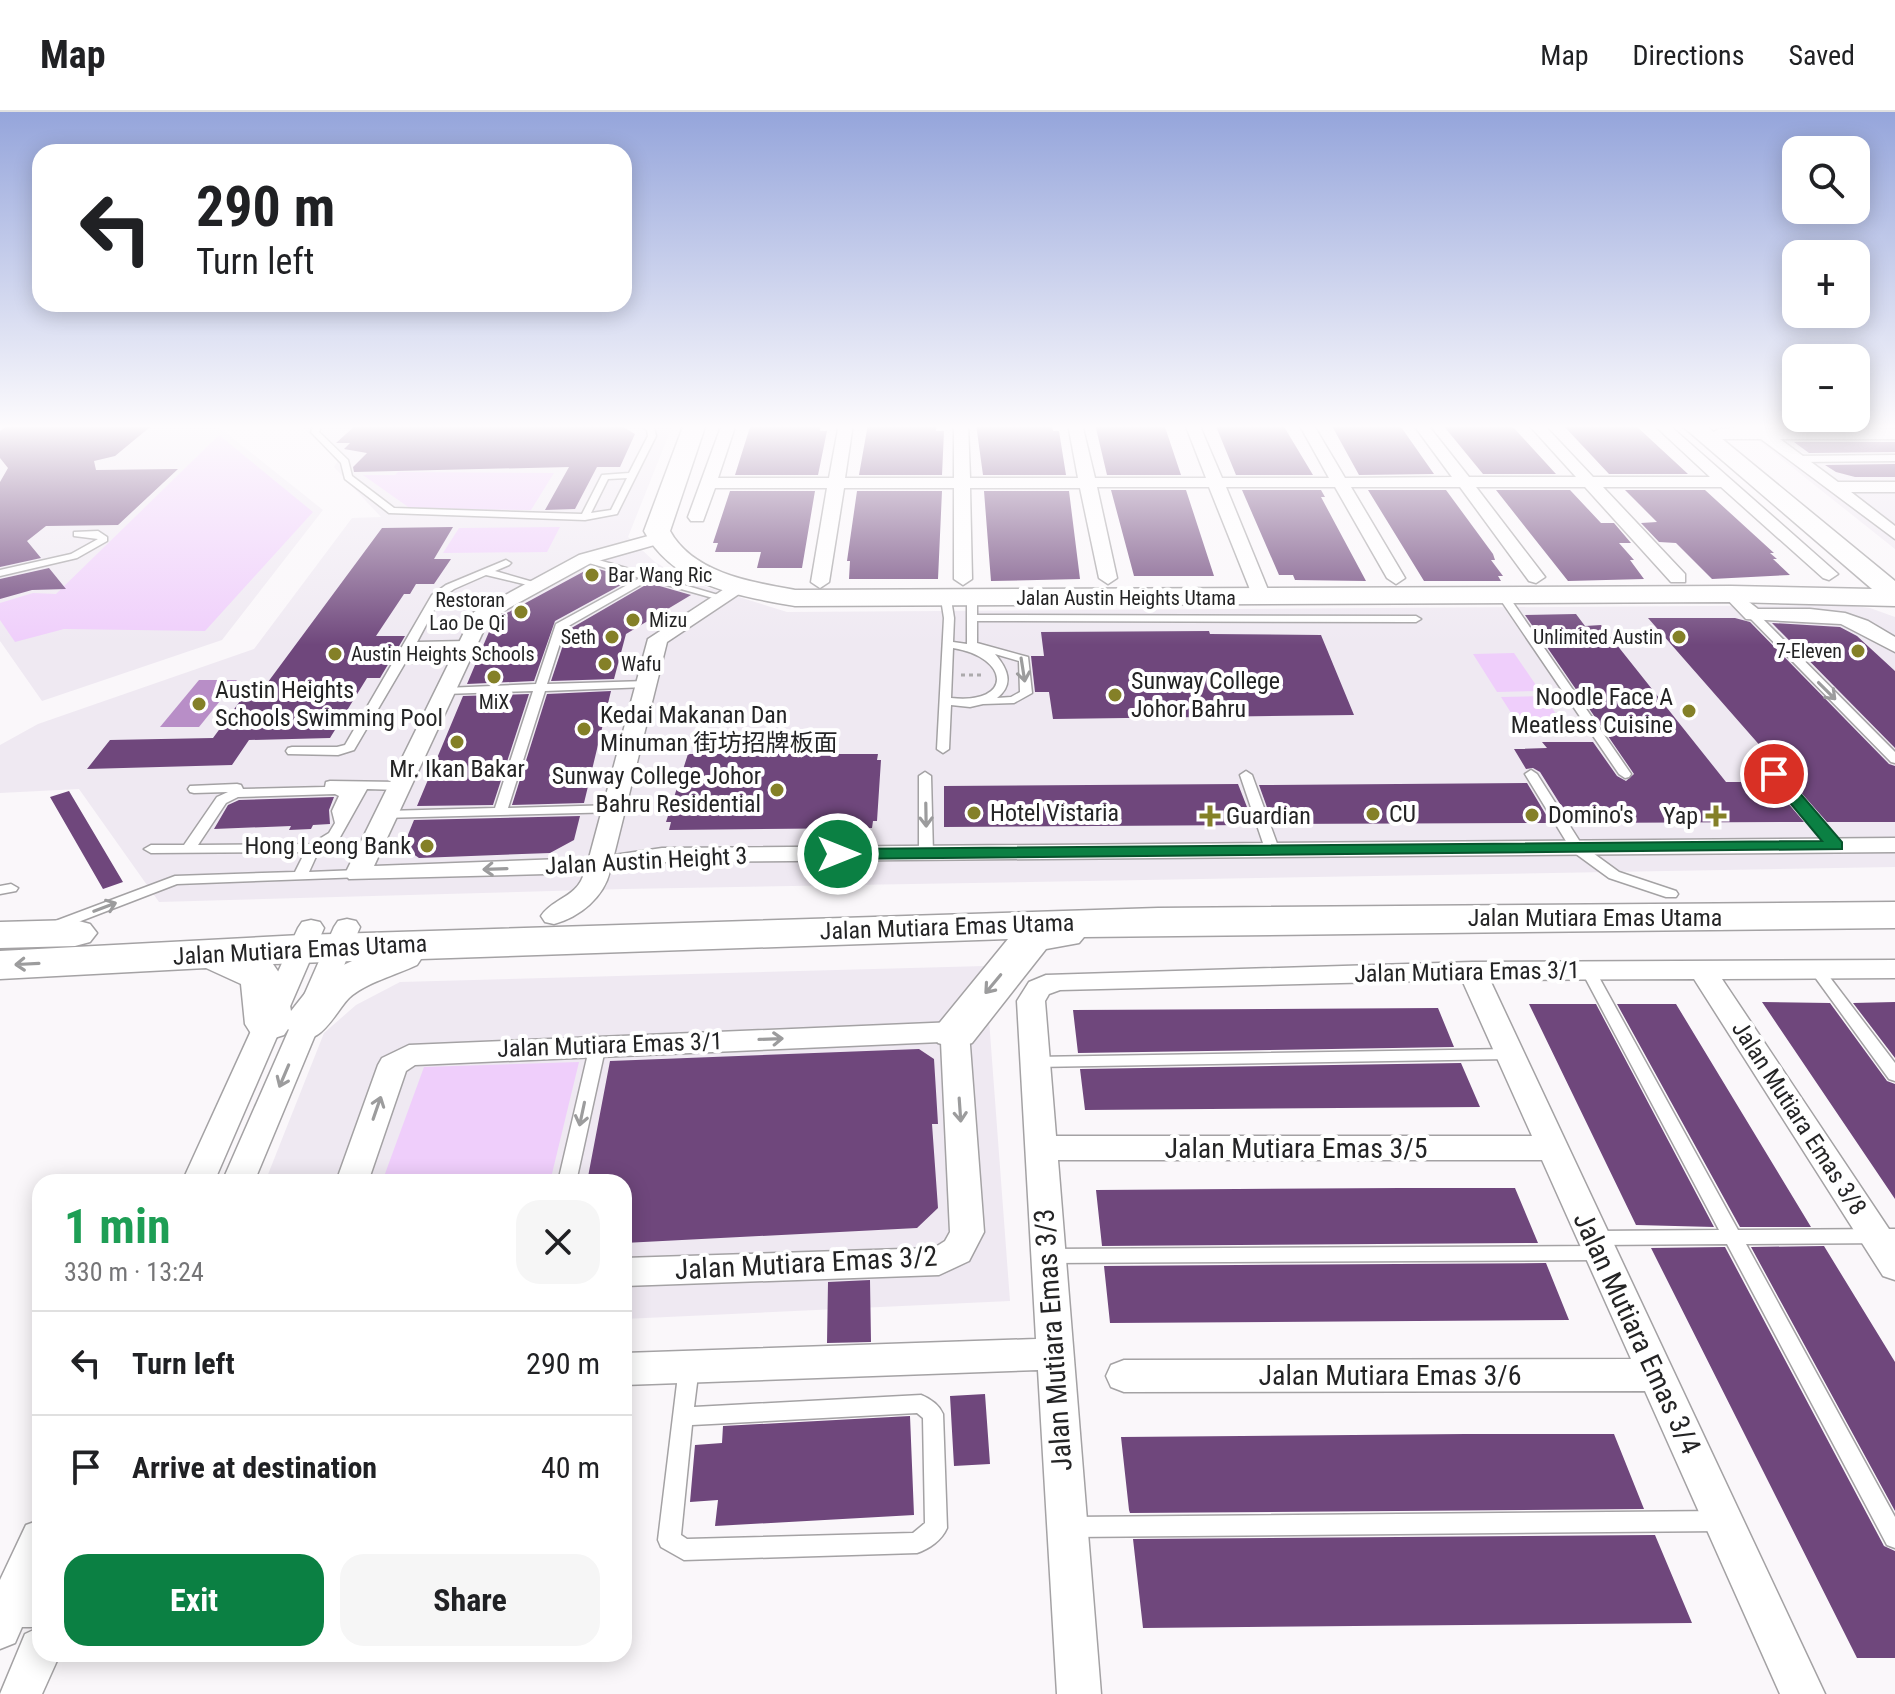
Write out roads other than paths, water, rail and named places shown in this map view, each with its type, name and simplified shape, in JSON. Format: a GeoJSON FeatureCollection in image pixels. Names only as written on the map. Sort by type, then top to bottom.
{"type":"FeatureCollection","features":[{"type":"Feature","properties":{"kind":"main road","name":"Jalan Mutiara Emas Utama"},"geometry":{"type":"LineString","coordinates":[[0,965],[211,954],[324,938],[554,916],[1166,896],[1895,893]]}},
{"type":"Feature","properties":{"kind":"main road","name":"Jalan Mutiara Emas Utama"},"geometry":{"type":"LineString","coordinates":[[16,935],[324,938],[429,945],[1158,921],[1895,915]]}},
{"type":"Feature","properties":{"kind":"main road"},"geometry":{"type":"LineString","coordinates":[[955,1032],[1033,937],[1142,931],[1158,921]]}},
{"type":"Feature","properties":{"kind":"main road"},"geometry":{"type":"LineString","coordinates":[[211,954],[253,970],[263,978],[287,1023],[349,977],[429,945]]}},
{"type":"Feature","properties":{"kind":"street"},"geometry":{"type":"LineString","coordinates":[[358,874],[481,616],[585,559],[659,538],[657,531],[669,498]]}},
{"type":"Feature","properties":{"kind":"street"},"geometry":{"type":"LineString","coordinates":[[697,517],[704,498]]}},
{"type":"Feature","properties":{"kind":"street"},"geometry":{"type":"LineString","coordinates":[[820,582],[834,498]]}},
{"type":"Feature","properties":{"kind":"street"},"geometry":{"type":"LineString","coordinates":[[962,498],[963,599]]}},
{"type":"Feature","properties":{"kind":"street"},"geometry":{"type":"LineString","coordinates":[[1091,498],[1108,578]]}},
{"type":"Feature","properties":{"kind":"street"},"geometry":{"type":"LineString","coordinates":[[1221,498],[1262,597]]}},
{"type":"Feature","properties":{"kind":"street"},"geometry":{"type":"LineString","coordinates":[[1349,498],[1396,578]]}},
{"type":"Feature","properties":{"kind":"street"},"geometry":{"type":"LineString","coordinates":[[1476,498],[1536,577]]}},
{"type":"Feature","properties":{"kind":"street"},"geometry":{"type":"LineString","coordinates":[[1604,498],[1678,578]]}},
{"type":"Feature","properties":{"kind":"street"},"geometry":{"type":"LineString","coordinates":[[1742,498],[1835,586],[1895,610]]}},
{"type":"Feature","properties":{"kind":"street"},"geometry":{"type":"LineString","coordinates":[[1787,498],[1895,596]]}},
{"type":"Feature","properties":{"kind":"street"},"geometry":{"type":"LineString","coordinates":[[1802,498],[1895,569]]}},
{"type":"Feature","properties":{"kind":"street"},"geometry":{"type":"LineString","coordinates":[[1850,498],[1895,534]]}},
{"type":"Feature","properties":{"kind":"street","name":"Jalan Austin Heights Utama"},"geometry":{"type":"LineString","coordinates":[[659,538],[690,567],[729,591],[795,598],[1503,596],[1741,601]]}},
{"type":"Feature","properties":{"kind":"street"},"geometry":{"type":"LineString","coordinates":[[1741,601],[1751,591],[1836,590],[1850,585],[1863,569]]}},
{"type":"Feature","properties":{"kind":"street"},"geometry":{"type":"LineString","coordinates":[[1741,601],[1835,586],[1895,596]]}},
{"type":"Feature","properties":{"kind":"street"},"geometry":{"type":"LineString","coordinates":[[554,916],[578,902],[594,885],[658,639],[729,591]]}},
{"type":"Feature","properties":{"kind":"street"},"geometry":{"type":"LineString","coordinates":[[1741,601],[1843,617],[1876,629],[1895,646]]}},
{"type":"Feature","properties":{"kind":"street","name":"Jalan Austin Height 3"},"geometry":{"type":"LineString","coordinates":[[358,874],[601,865],[662,855],[1895,845]]}},
{"type":"Feature","properties":{"kind":"street"},"geometry":{"type":"LineString","coordinates":[[202,1174],[287,1023],[324,938]]}},
{"type":"Feature","properties":{"kind":"street","name":"Jalan Mutiara Emas 3/1"},"geometry":{"type":"LineString","coordinates":[[1039,988],[1056,981],[1472,971],[1895,969]]}},
{"type":"Feature","properties":{"kind":"street","name":"Jalan Mutiara Emas 3/4"},"geometry":{"type":"LineString","coordinates":[[1472,971],[1803,1694]]}},
{"type":"Feature","properties":{"kind":"street","name":"Jalan Mutiara Emas 3/8"},"geometry":{"type":"LineString","coordinates":[[1703,971],[1885,1236],[1895,1266]]}},
{"type":"Feature","properties":{"kind":"street","name":"Jalan Mutiara Emas 3/3"},"geometry":{"type":"LineString","coordinates":[[1039,988],[1031,1001],[1053,1354],[1079,1694]]}},
{"type":"Feature","properties":{"kind":"street"},"geometry":{"type":"LineString","coordinates":[[240,1174],[287,1023]]}},
{"type":"Feature","properties":{"kind":"street","name":"Jalan Mutiara Emas 3/1"},"geometry":{"type":"LineString","coordinates":[[355,1174],[393,1065],[409,1055],[955,1032]]}},
{"type":"Feature","properties":{"kind":"street","name":"Jalan Mutiara Emas 3/2"},"geometry":{"type":"LineString","coordinates":[[632,1272],[939,1261],[957,1251],[967,1232],[955,1032]]}},
{"type":"Feature","properties":{"kind":"street","name":"Jalan Mutiara Emas 3/5"},"geometry":{"type":"LineString","coordinates":[[1040,1148],[1552,1148]]}},
{"type":"Feature","properties":{"kind":"street"},"geometry":{"type":"LineString","coordinates":[[632,1369],[1053,1354]]}},
{"type":"Feature","properties":{"kind":"street","name":"Jalan Mutiara Emas 3/6"},"geometry":{"type":"LineString","coordinates":[[1124,1376],[1656,1375]]}},
{"type":"Feature","properties":{"kind":"street"},"geometry":{"type":"LineString","coordinates":[[13,1612],[32,1561]]}},
{"type":"Feature","properties":{"kind":"street"},"geometry":{"type":"LineString","coordinates":[[20,1694],[34,1662]]}},
{"type":"Feature","properties":{"kind":"lane"},"geometry":{"type":"LineString","coordinates":[[375,498],[392,511],[585,517],[612,514],[620,498]]}},
{"type":"Feature","properties":{"kind":"lane"},"geometry":{"type":"LineString","coordinates":[[585,517],[595,498]]}},
{"type":"Feature","properties":{"kind":"lane"},"geometry":{"type":"LineString","coordinates":[[0,573],[74,556],[104,539],[98,534],[77,534]]}},
{"type":"Feature","properties":{"kind":"lane"},"geometry":{"type":"LineString","coordinates":[[585,559],[648,577],[729,591]]}},
{"type":"Feature","properties":{"kind":"lane"},"geometry":{"type":"LineString","coordinates":[[292,751],[338,751],[350,747],[436,597],[450,587],[506,563]]}},
{"type":"Feature","properties":{"kind":"lane"},"geometry":{"type":"LineString","coordinates":[[486,572],[536,586]]}},
{"type":"Feature","properties":{"kind":"lane"},"geometry":{"type":"LineString","coordinates":[[501,811],[560,626],[648,577]]}},
{"type":"Feature","properties":{"kind":"lane"},"geometry":{"type":"LineString","coordinates":[[1503,596],[1625,774]]}},
{"type":"Feature","properties":{"kind":"lane"},"geometry":{"type":"LineString","coordinates":[[963,599],[1416,619]]}},
{"type":"Feature","properties":{"kind":"lane"},"geometry":{"type":"LineString","coordinates":[[943,749],[948,644],[963,599]]}},
{"type":"Feature","properties":{"kind":"lane"},"geometry":{"type":"LineString","coordinates":[[963,599],[972,645]]}},
{"type":"Feature","properties":{"kind":"lane"},"geometry":{"type":"LineString","coordinates":[[1741,601],[1895,759]]}},
{"type":"Feature","properties":{"kind":"lane"},"geometry":{"type":"LineString","coordinates":[[945,701],[971,705],[1013,700],[1026,693],[1024,659],[972,645],[948,644]]}},
{"type":"Feature","properties":{"kind":"lane"},"geometry":{"type":"LineString","coordinates":[[409,645],[464,651]]}},
{"type":"Feature","properties":{"kind":"lane"},"geometry":{"type":"LineString","coordinates":[[972,645],[986,652],[1003,674],[1002,688],[987,702]]}},
{"type":"Feature","properties":{"kind":"lane"},"geometry":{"type":"LineString","coordinates":[[401,660],[464,651]]}},
{"type":"Feature","properties":{"kind":"lane"},"geometry":{"type":"LineString","coordinates":[[445,691],[647,684]]}},
{"type":"Feature","properties":{"kind":"lane"},"geometry":{"type":"LineString","coordinates":[[1531,774],[1577,848],[1614,875],[1671,894]]}},
{"type":"Feature","properties":{"kind":"lane"},"geometry":{"type":"LineString","coordinates":[[1774,774],[1836,846]]}},
{"type":"Feature","properties":{"kind":"lane"},"geometry":{"type":"LineString","coordinates":[[1246,775],[1272,849]]}},
{"type":"Feature","properties":{"kind":"lane"},"geometry":{"type":"LineString","coordinates":[[925,776],[926,854]]}},
{"type":"Feature","properties":{"kind":"lane"},"geometry":{"type":"LineString","coordinates":[[194,789],[349,784],[362,787],[400,786]]}},
{"type":"Feature","properties":{"kind":"lane"},"geometry":{"type":"LineString","coordinates":[[151,849],[314,848],[334,836],[362,787]]}},
{"type":"Feature","properties":{"kind":"lane"},"geometry":{"type":"LineString","coordinates":[[189,848],[221,800],[236,793],[337,790],[346,795],[338,811],[341,823]]}},
{"type":"Feature","properties":{"kind":"lane"},"geometry":{"type":"LineString","coordinates":[[386,815],[616,809]]}},
{"type":"Feature","properties":{"kind":"lane"},"geometry":{"type":"LineString","coordinates":[[300,876],[314,848]]}},
{"type":"Feature","properties":{"kind":"lane","name":"Jalan Austin Height 3"},"geometry":{"type":"LineString","coordinates":[[16,935],[175,880],[358,874]]}},
{"type":"Feature","properties":{"kind":"lane"},"geometry":{"type":"LineString","coordinates":[[1588,970],[1895,1538]]}},
{"type":"Feature","properties":{"kind":"lane"},"geometry":{"type":"LineString","coordinates":[[1817,970],[1895,1075]]}},
{"type":"Feature","properties":{"kind":"lane"},"geometry":{"type":"LineString","coordinates":[[569,1174],[598,1045]]}},
{"type":"Feature","properties":{"kind":"lane"},"geometry":{"type":"LineString","coordinates":[[1035,1062],[1509,1054]]}},
{"type":"Feature","properties":{"kind":"lane"},"geometry":{"type":"LineString","coordinates":[[1047,1256],[1596,1246],[1731,1236],[1885,1236]]}},
{"type":"Feature","properties":{"kind":"lane"},"geometry":{"type":"LineString","coordinates":[[683,1417],[921,1404],[930,1407],[933,1414],[936,1528],[917,1543],[684,1550],[669,1540],[683,1417],[689,1367]]}},
{"type":"Feature","properties":{"kind":"lane"},"geometry":{"type":"LineString","coordinates":[[1066,1527],[1723,1521]]}},
{"type":"Feature","properties":{"kind":"place","name":"Bar Wang Ric"},"geometry":{"type":"Point","coordinates":[592,575]}},
{"type":"Feature","properties":{"kind":"place","name":"Restoran Lao De Qi"},"geometry":{"type":"Point","coordinates":[521,612]}},
{"type":"Feature","properties":{"kind":"place","name":"Mizu"},"geometry":{"type":"Point","coordinates":[633,620]}},
{"type":"Feature","properties":{"kind":"place","name":"Seth"},"geometry":{"type":"Point","coordinates":[612,637]}},
{"type":"Feature","properties":{"kind":"place","name":"Unlimited Austin"},"geometry":{"type":"Point","coordinates":[1679,637]}},
{"type":"Feature","properties":{"kind":"place","name":"7-Eleven"},"geometry":{"type":"Point","coordinates":[1858,651]}},
{"type":"Feature","properties":{"kind":"place","name":"Austin Heights Schools"},"geometry":{"type":"Point","coordinates":[335,654]}},
{"type":"Feature","properties":{"kind":"place","name":"Wafu"},"geometry":{"type":"Point","coordinates":[605,664]}},
{"type":"Feature","properties":{"kind":"place","name":"MiX"},"geometry":{"type":"Point","coordinates":[494,677]}},
{"type":"Feature","properties":{"kind":"place","name":"Sunway College Johor Bahru"},"geometry":{"type":"Point","coordinates":[1115,695]}},
{"type":"Feature","properties":{"kind":"place","name":"Austin Heights Schools Swimming Pool"},"geometry":{"type":"Point","coordinates":[199,704]}},
{"type":"Feature","properties":{"kind":"place","name":"Noodle Face A Meatless Cuisine"},"geometry":{"type":"Point","coordinates":[1689,711]}},
{"type":"Feature","properties":{"kind":"place","name":"Kedai Makanan Dan Minuman 街坊招牌板面"},"geometry":{"type":"Point","coordinates":[584,729]}},
{"type":"Feature","properties":{"kind":"place","name":"Mr. Ikan Bakar"},"geometry":{"type":"Point","coordinates":[457,742]}},
{"type":"Feature","properties":{"kind":"place","name":"Sunway College Johor Bahru Residential"},"geometry":{"type":"Point","coordinates":[777,790]}},
{"type":"Feature","properties":{"kind":"place","name":"Hotel Vistaria"},"geometry":{"type":"Point","coordinates":[974,813]}},
{"type":"Feature","properties":{"kind":"place","name":"CU"},"geometry":{"type":"Point","coordinates":[1373,814]}},
{"type":"Feature","properties":{"kind":"place","name":"Domino's"},"geometry":{"type":"Point","coordinates":[1532,815]}},
{"type":"Feature","properties":{"kind":"place","name":"Guardian"},"geometry":{"type":"Point","coordinates":[1210,816]}},
{"type":"Feature","properties":{"kind":"place","name":"Yap"},"geometry":{"type":"Point","coordinates":[1716,816]}},
{"type":"Feature","properties":{"kind":"place","name":"Hong Leong Bank"},"geometry":{"type":"Point","coordinates":[427,846]}}]}
